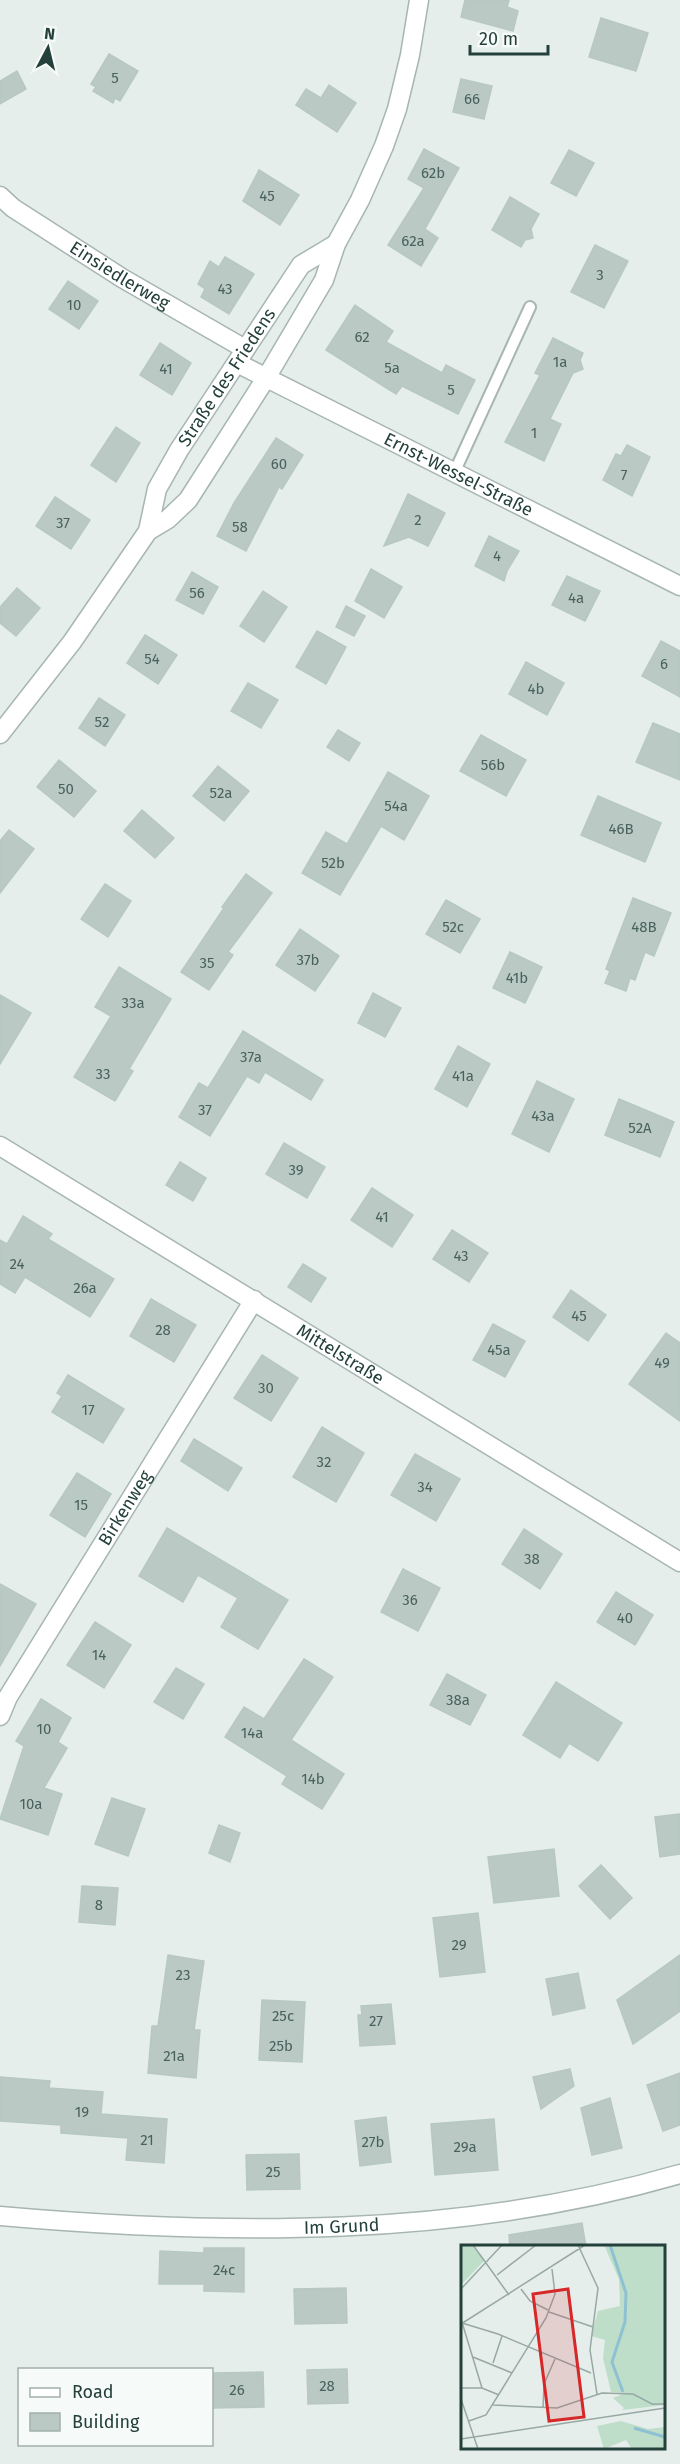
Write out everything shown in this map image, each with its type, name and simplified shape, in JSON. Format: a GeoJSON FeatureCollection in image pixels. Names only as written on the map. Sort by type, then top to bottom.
{"type":"FeatureCollection","features":[{"type":"Feature","properties":{"kind":"street","name":"Straße des Friedens"},"geometry":{"type":"LineString","coordinates":[[148,531],[168,519],[188,500],[266,378],[324,280],[336,244],[360,200],[384,146],[397,109],[410,55],[419,0]]}},
{"type":"Feature","properties":{"kind":"street","name":"Einsiedlerweg"},"geometry":{"type":"LineString","coordinates":[[0,196],[13,208],[241,356]]}},
{"type":"Feature","properties":{"kind":"street","name":"Straße des Friedens"},"geometry":{"type":"LineString","coordinates":[[0,734],[72,642],[148,531],[157,489],[301,265],[336,244]]}},
{"type":"Feature","properties":{"kind":"street","name":"Ernst-Wessel-Straße"},"geometry":{"type":"LineString","coordinates":[[241,356],[266,378],[680,586]]}},
{"type":"Feature","properties":{"kind":"street","name":"Mittelstraße"},"geometry":{"type":"LineString","coordinates":[[0,1146],[680,1562]]}},
{"type":"Feature","properties":{"kind":"street","name":"Birkenweg"},"geometry":{"type":"LineString","coordinates":[[0,1716],[25,1670],[254,1300]]}},
{"type":"Feature","properties":{"kind":"street","name":"Im Grund"},"geometry":{"type":"LineString","coordinates":[[0,2216],[194,2229],[263,2229],[383,2224],[530,2207],[592,2196],[680,2174]]}},
{"type":"Feature","properties":{"kind":"lane"},"geometry":{"type":"LineString","coordinates":[[454,473],[530,307]]}},
{"type":"Feature","properties":{"kind":"building"},"geometry":{"type":"Polygon","coordinates":[[[465,0],[509,0],[507,7],[518,11],[513,31],[461,17],[465,0]]]}},
{"type":"Feature","properties":{"kind":"building"},"geometry":{"type":"Polygon","coordinates":[[[601,18],[648,33],[636,71],[589,57],[601,18]]]}},
{"type":"Feature","properties":{"kind":"building"},"geometry":{"type":"Polygon","coordinates":[[[109,54],[138,71],[120,101],[115,98],[113,103],[93,91],[96,87],[91,84],[109,54]]]}},
{"type":"Feature","properties":{"kind":"building"},"geometry":{"type":"Polygon","coordinates":[[[17,71],[26,89],[0,104],[0,81],[17,71]]]}},
{"type":"Feature","properties":{"kind":"building"},"geometry":{"type":"Polygon","coordinates":[[[461,79],[492,86],[484,119],[453,112],[461,79]]]}},
{"type":"Feature","properties":{"kind":"building"},"geometry":{"type":"Polygon","coordinates":[[[329,85],[356,103],[337,132],[296,105],[306,89],[321,98],[329,85]]]}},
{"type":"Feature","properties":{"kind":"building"},"geometry":{"type":"Polygon","coordinates":[[[424,149],[459,168],[425,229],[438,238],[421,266],[388,245],[424,188],[408,179],[424,149]]]}},
{"type":"Feature","properties":{"kind":"building"},"geometry":{"type":"Polygon","coordinates":[[[569,150],[594,163],[576,196],[551,183],[569,150]]]}},
{"type":"Feature","properties":{"kind":"building"},"geometry":{"type":"Polygon","coordinates":[[[259,170],[299,195],[280,225],[243,201],[259,170]]]}},
{"type":"Feature","properties":{"kind":"building"},"geometry":{"type":"Polygon","coordinates":[[[510,197],[539,214],[531,229],[533,238],[525,240],[521,247],[492,230],[510,197]]]}},
{"type":"Feature","properties":{"kind":"building"},"geometry":{"type":"Polygon","coordinates":[[[595,245],[628,261],[604,308],[571,292],[595,245]]]}},
{"type":"Feature","properties":{"kind":"building"},"geometry":{"type":"Polygon","coordinates":[[[225,257],[254,274],[229,314],[201,297],[205,289],[198,284],[210,261],[219,267],[225,257]]]}},
{"type":"Feature","properties":{"kind":"building"},"geometry":{"type":"Polygon","coordinates":[[[68,281],[98,301],[79,329],[49,309],[68,281]]]}},
{"type":"Feature","properties":{"kind":"building"},"geometry":{"type":"Polygon","coordinates":[[[355,305],[393,331],[386,342],[442,373],[446,365],[475,380],[458,414],[402,386],[396,394],[326,350],[355,305]]]}},
{"type":"Feature","properties":{"kind":"building"},"geometry":{"type":"Polygon","coordinates":[[[553,338],[583,353],[580,360],[583,369],[573,373],[550,419],[561,424],[544,461],[505,442],[540,375],[535,373],[553,338]]]}},
{"type":"Feature","properties":{"kind":"building"},"geometry":{"type":"Polygon","coordinates":[[[160,343],[191,363],[172,395],[140,375],[160,343]]]}},
{"type":"Feature","properties":{"kind":"building"},"geometry":{"type":"Polygon","coordinates":[[[116,427],[140,443],[116,482],[91,465],[116,427]]]}},
{"type":"Feature","properties":{"kind":"building"},"geometry":{"type":"Polygon","coordinates":[[[276,438],[303,455],[282,489],[279,487],[246,551],[217,536],[234,503],[276,438]]]}},
{"type":"Feature","properties":{"kind":"building"},"geometry":{"type":"Polygon","coordinates":[[[627,445],[650,457],[632,496],[603,480],[616,454],[621,456],[627,445]]]}},
{"type":"Feature","properties":{"kind":"building"},"geometry":{"type":"Polygon","coordinates":[[[408,494],[445,513],[428,546],[409,537],[384,546],[408,494]]]}},
{"type":"Feature","properties":{"kind":"building"},"geometry":{"type":"Polygon","coordinates":[[[55,497],[90,520],[71,549],[36,526],[55,497]]]}},
{"type":"Feature","properties":{"kind":"building"},"geometry":{"type":"Polygon","coordinates":[[[489,536],[519,551],[504,581],[475,566],[489,536]]]}},
{"type":"Feature","properties":{"kind":"building"},"geometry":{"type":"Polygon","coordinates":[[[371,569],[402,587],[384,618],[355,601],[371,569]]]}},
{"type":"Feature","properties":{"kind":"building"},"geometry":{"type":"Polygon","coordinates":[[[192,572],[218,587],[203,614],[176,600],[192,572]]]}},
{"type":"Feature","properties":{"kind":"building"},"geometry":{"type":"Polygon","coordinates":[[[567,576],[600,591],[585,621],[552,605],[567,576]]]}},
{"type":"Feature","properties":{"kind":"building"},"geometry":{"type":"Polygon","coordinates":[[[17,588],[40,608],[16,636],[0,623],[0,607],[17,588]]]}},
{"type":"Feature","properties":{"kind":"building"},"geometry":{"type":"Polygon","coordinates":[[[263,591],[287,607],[264,642],[240,626],[263,591]]]}},
{"type":"Feature","properties":{"kind":"building"},"geometry":{"type":"Polygon","coordinates":[[[346,606],[365,616],[354,636],[336,627],[346,606]]]}},
{"type":"Feature","properties":{"kind":"building"},"geometry":{"type":"Polygon","coordinates":[[[317,631],[346,647],[326,684],[296,667],[317,631]]]}},
{"type":"Feature","properties":{"kind":"building"},"geometry":{"type":"Polygon","coordinates":[[[145,635],[177,655],[158,684],[127,663],[145,635]]]}},
{"type":"Feature","properties":{"kind":"building"},"geometry":{"type":"Polygon","coordinates":[[[661,641],[680,651],[680,697],[642,676],[661,641]]]}},
{"type":"Feature","properties":{"kind":"building"},"geometry":{"type":"Polygon","coordinates":[[[526,662],[564,683],[547,715],[509,694],[526,662]]]}},
{"type":"Feature","properties":{"kind":"building"},"geometry":{"type":"Polygon","coordinates":[[[248,683],[278,700],[261,728],[231,711],[248,683]]]}},
{"type":"Feature","properties":{"kind":"building"},"geometry":{"type":"Polygon","coordinates":[[[99,698],[125,715],[105,746],[79,728],[99,698]]]}},
{"type":"Feature","properties":{"kind":"building"},"geometry":{"type":"Polygon","coordinates":[[[653,723],[680,734],[680,780],[636,762],[653,723]]]}},
{"type":"Feature","properties":{"kind":"building"},"geometry":{"type":"Polygon","coordinates":[[[338,730],[360,743],[349,761],[327,747],[338,730]]]}},
{"type":"Feature","properties":{"kind":"building"},"geometry":{"type":"Polygon","coordinates":[[[481,735],[526,760],[506,796],[460,771],[481,735]]]}},
{"type":"Feature","properties":{"kind":"building"},"geometry":{"type":"Polygon","coordinates":[[[59,760],[96,791],[74,817],[37,787],[59,760]]]}},
{"type":"Feature","properties":{"kind":"building"},"geometry":{"type":"Polygon","coordinates":[[[218,766],[249,791],[224,821],[193,796],[218,766]]]}},
{"type":"Feature","properties":{"kind":"building"},"geometry":{"type":"Polygon","coordinates":[[[388,772],[429,796],[404,840],[381,826],[340,895],[302,873],[326,832],[347,844],[388,772]]]}},
{"type":"Feature","properties":{"kind":"building"},"geometry":{"type":"Polygon","coordinates":[[[598,796],[661,823],[645,862],[581,835],[598,796]]]}},
{"type":"Feature","properties":{"kind":"building"},"geometry":{"type":"Polygon","coordinates":[[[142,810],[174,838],[155,858],[124,831],[142,810]]]}},
{"type":"Feature","properties":{"kind":"building"},"geometry":{"type":"Polygon","coordinates":[[[9,830],[34,849],[0,893],[0,841],[9,830]]]}},
{"type":"Feature","properties":{"kind":"building"},"geometry":{"type":"Polygon","coordinates":[[[246,874],[272,893],[228,952],[233,955],[209,990],[181,972],[246,874]]]}},
{"type":"Feature","properties":{"kind":"building"},"geometry":{"type":"Polygon","coordinates":[[[105,884],[131,901],[108,937],[81,919],[105,884]]]}},
{"type":"Feature","properties":{"kind":"building"},"geometry":{"type":"Polygon","coordinates":[[[633,898],[671,913],[654,956],[645,952],[635,980],[630,978],[626,991],[605,983],[610,971],[606,969],[633,898]]]}},
{"type":"Feature","properties":{"kind":"building"},"geometry":{"type":"Polygon","coordinates":[[[446,900],[480,919],[460,953],[426,934],[446,900]]]}},
{"type":"Feature","properties":{"kind":"building"},"geometry":{"type":"Polygon","coordinates":[[[300,929],[339,956],[315,991],[276,965],[300,929]]]}},
{"type":"Feature","properties":{"kind":"building"},"geometry":{"type":"Polygon","coordinates":[[[510,952],[542,967],[525,1003],[493,988],[510,952]]]}},
{"type":"Feature","properties":{"kind":"building"},"geometry":{"type":"Polygon","coordinates":[[[119,967],[171,999],[129,1069],[133,1071],[115,1101],[74,1077],[111,1016],[95,1007],[119,967]]]}},
{"type":"Feature","properties":{"kind":"building"},"geometry":{"type":"Polygon","coordinates":[[[373,993],[401,1008],[385,1037],[358,1023],[373,993]]]}},
{"type":"Feature","properties":{"kind":"building"},"geometry":{"type":"Polygon","coordinates":[[[0,995],[31,1013],[0,1064],[0,995]]]}},
{"type":"Feature","properties":{"kind":"building"},"geometry":{"type":"Polygon","coordinates":[[[243,1031],[323,1080],[311,1100],[265,1072],[259,1083],[247,1076],[210,1136],[179,1117],[199,1083],[208,1088],[243,1031]]]}},
{"type":"Feature","properties":{"kind":"building"},"geometry":{"type":"Polygon","coordinates":[[[458,1046],[490,1064],[467,1107],[435,1089],[458,1046]]]}},
{"type":"Feature","properties":{"kind":"building"},"geometry":{"type":"Polygon","coordinates":[[[537,1081],[574,1099],[549,1152],[512,1134],[537,1081]]]}},
{"type":"Feature","properties":{"kind":"building"},"geometry":{"type":"Polygon","coordinates":[[[619,1099],[674,1122],[660,1157],[605,1135],[619,1099]]]}},
{"type":"Feature","properties":{"kind":"building"},"geometry":{"type":"Polygon","coordinates":[[[284,1143],[325,1167],[307,1198],[266,1174],[284,1143]]]}},
{"type":"Feature","properties":{"kind":"building"},"geometry":{"type":"Polygon","coordinates":[[[180,1162],[206,1178],[193,1201],[166,1185],[180,1162]]]}},
{"type":"Feature","properties":{"kind":"building"},"geometry":{"type":"Polygon","coordinates":[[[372,1188],[413,1215],[392,1247],[351,1220],[372,1188]]]}},
{"type":"Feature","properties":{"kind":"building"},"geometry":{"type":"Polygon","coordinates":[[[23,1216],[52,1234],[48,1239],[114,1279],[90,1317],[25,1277],[15,1293],[0,1284],[0,1240],[7,1244],[23,1216]]]}},
{"type":"Feature","properties":{"kind":"building"},"geometry":{"type":"Polygon","coordinates":[[[452,1230],[488,1253],[469,1282],[433,1259],[452,1230]]]}},
{"type":"Feature","properties":{"kind":"building"},"geometry":{"type":"Polygon","coordinates":[[[303,1264],[326,1278],[311,1302],[288,1287],[303,1264]]]}},
{"type":"Feature","properties":{"kind":"building"},"geometry":{"type":"Polygon","coordinates":[[[571,1290],[606,1315],[588,1341],[553,1317],[571,1290]]]}},
{"type":"Feature","properties":{"kind":"building"},"geometry":{"type":"Polygon","coordinates":[[[151,1299],[196,1325],[174,1362],[130,1336],[151,1299]]]}},
{"type":"Feature","properties":{"kind":"building"},"geometry":{"type":"Polygon","coordinates":[[[493,1324],[525,1341],[505,1377],[473,1360],[493,1324]]]}},
{"type":"Feature","properties":{"kind":"building"},"geometry":{"type":"Polygon","coordinates":[[[666,1333],[680,1343],[680,1421],[629,1384],[666,1333]]]}},
{"type":"Feature","properties":{"kind":"building"},"geometry":{"type":"Polygon","coordinates":[[[262,1355],[298,1378],[271,1421],[234,1398],[262,1355]]]}},
{"type":"Feature","properties":{"kind":"building"},"geometry":{"type":"Polygon","coordinates":[[[68,1375],[124,1409],[103,1443],[52,1412],[62,1396],[57,1393],[68,1375]]]}},
{"type":"Feature","properties":{"kind":"building"},"geometry":{"type":"Polygon","coordinates":[[[322,1427],[364,1453],[336,1502],[293,1477],[322,1427]]]}},
{"type":"Feature","properties":{"kind":"building"},"geometry":{"type":"Polygon","coordinates":[[[194,1439],[242,1468],[228,1491],[181,1461],[194,1439]]]}},
{"type":"Feature","properties":{"kind":"building"},"geometry":{"type":"Polygon","coordinates":[[[415,1454],[460,1479],[436,1521],[391,1495],[415,1454]]]}},
{"type":"Feature","properties":{"kind":"building"},"geometry":{"type":"Polygon","coordinates":[[[77,1473],[111,1494],[85,1537],[50,1515],[77,1473]]]}},
{"type":"Feature","properties":{"kind":"building"},"geometry":{"type":"Polygon","coordinates":[[[167,1528],[288,1600],[258,1649],[221,1627],[238,1598],[198,1575],[183,1602],[139,1576],[167,1528]]]}},
{"type":"Feature","properties":{"kind":"building"},"geometry":{"type":"Polygon","coordinates":[[[524,1529],[562,1554],[540,1589],[502,1564],[524,1529]]]}},
{"type":"Feature","properties":{"kind":"building"},"geometry":{"type":"Polygon","coordinates":[[[403,1569],[440,1588],[418,1631],[381,1612],[403,1569]]]}},
{"type":"Feature","properties":{"kind":"building"},"geometry":{"type":"Polygon","coordinates":[[[0,1584],[36,1604],[0,1666],[0,1584]]]}},
{"type":"Feature","properties":{"kind":"building"},"geometry":{"type":"Polygon","coordinates":[[[616,1592],[653,1615],[635,1645],[597,1622],[616,1592]]]}},
{"type":"Feature","properties":{"kind":"building"},"geometry":{"type":"Polygon","coordinates":[[[95,1622],[131,1645],[104,1688],[67,1665],[95,1622]]]}},
{"type":"Feature","properties":{"kind":"building"},"geometry":{"type":"Polygon","coordinates":[[[304,1659],[333,1677],[291,1740],[344,1774],[322,1809],[282,1784],[287,1776],[225,1737],[244,1707],[264,1719],[304,1659]]]}},
{"type":"Feature","properties":{"kind":"building"},"geometry":{"type":"Polygon","coordinates":[[[176,1668],[204,1684],[183,1719],[154,1702],[176,1668]]]}},
{"type":"Feature","properties":{"kind":"building"},"geometry":{"type":"Polygon","coordinates":[[[447,1674],[486,1695],[470,1725],[430,1705],[447,1674]]]}},
{"type":"Feature","properties":{"kind":"building"},"geometry":{"type":"Polygon","coordinates":[[[556,1682],[622,1723],[598,1761],[569,1743],[560,1758],[523,1735],[556,1682]]]}},
{"type":"Feature","properties":{"kind":"building"},"geometry":{"type":"Polygon","coordinates":[[[41,1699],[71,1718],[58,1742],[67,1748],[44,1788],[62,1794],[48,1835],[0,1819],[24,1746],[16,1741],[41,1699]]]}},
{"type":"Feature","properties":{"kind":"building"},"geometry":{"type":"Polygon","coordinates":[[[112,1798],[145,1809],[128,1856],[95,1844],[112,1798]]]}},
{"type":"Feature","properties":{"kind":"building"},"geometry":{"type":"Polygon","coordinates":[[[680,1814],[680,1854],[660,1857],[655,1817],[680,1814]]]}},
{"type":"Feature","properties":{"kind":"building"},"geometry":{"type":"Polygon","coordinates":[[[219,1825],[240,1833],[230,1862],[209,1853],[219,1825]]]}},
{"type":"Feature","properties":{"kind":"building"},"geometry":{"type":"Polygon","coordinates":[[[554,1849],[559,1896],[494,1903],[488,1857],[554,1849]]]}},
{"type":"Feature","properties":{"kind":"building"},"geometry":{"type":"Polygon","coordinates":[[[601,1865],[632,1898],[610,1919],[579,1886],[601,1865]]]}},
{"type":"Feature","properties":{"kind":"building"},"geometry":{"type":"Polygon","coordinates":[[[82,1886],[118,1888],[115,1925],[79,1922],[82,1886]]]}},
{"type":"Feature","properties":{"kind":"building"},"geometry":{"type":"Polygon","coordinates":[[[478,1913],[485,1972],[440,1977],[433,1918],[478,1913]]]}},
{"type":"Feature","properties":{"kind":"building"},"geometry":{"type":"Polygon","coordinates":[[[168,1955],[204,1961],[194,2030],[200,2030],[196,2078],[148,2073],[152,2026],[158,2026],[168,1955]]]}},
{"type":"Feature","properties":{"kind":"building"},"geometry":{"type":"Polygon","coordinates":[[[680,1955],[680,2011],[633,2044],[617,2000],[680,1955]]]}},
{"type":"Feature","properties":{"kind":"building"},"geometry":{"type":"Polygon","coordinates":[[[578,1973],[585,2008],[553,2015],[546,1979],[578,1973]]]}},
{"type":"Feature","properties":{"kind":"building"},"geometry":{"type":"Polygon","coordinates":[[[262,2000],[305,2002],[302,2062],[259,2060],[262,2000]]]}},
{"type":"Feature","properties":{"kind":"building"},"geometry":{"type":"Polygon","coordinates":[[[391,2004],[395,2044],[360,2046],[358,2015],[362,2015],[361,2006],[391,2004]]]}},
{"type":"Feature","properties":{"kind":"building"},"geometry":{"type":"Polygon","coordinates":[[[570,2069],[574,2086],[541,2109],[533,2077],[570,2069]]]}},
{"type":"Feature","properties":{"kind":"building"},"geometry":{"type":"Polygon","coordinates":[[[680,2073],[680,2125],[663,2131],[647,2085],[680,2073]]]}},
{"type":"Feature","properties":{"kind":"building"},"geometry":{"type":"Polygon","coordinates":[[[0,2077],[50,2081],[49,2088],[103,2092],[101,2114],[167,2119],[164,2163],[126,2160],[128,2138],[61,2133],[61,2125],[0,2121],[0,2077]]]}},
{"type":"Feature","properties":{"kind":"building"},"geometry":{"type":"Polygon","coordinates":[[[610,2098],[622,2148],[592,2155],[581,2108],[610,2098]]]}},
{"type":"Feature","properties":{"kind":"building"},"geometry":{"type":"Polygon","coordinates":[[[386,2117],[391,2162],[360,2166],[355,2121],[386,2117]]]}},
{"type":"Feature","properties":{"kind":"building"},"geometry":{"type":"Polygon","coordinates":[[[494,2119],[498,2170],[435,2175],[431,2124],[494,2119]]]}},
{"type":"Feature","properties":{"kind":"building"},"geometry":{"type":"Polygon","coordinates":[[[299,2154],[300,2189],[247,2190],[246,2155],[299,2154]]]}},
{"type":"Feature","properties":{"kind":"building"},"geometry":{"type":"Polygon","coordinates":[[[582,2223],[586,2245],[510,2245],[509,2235],[582,2223]]]}},
{"type":"Feature","properties":{"kind":"building"},"geometry":{"type":"Polygon","coordinates":[[[204,2248],[244,2248],[244,2292],[204,2291],[204,2284],[159,2284],[160,2251],[204,2253],[204,2248]]]}},
{"type":"Feature","properties":{"kind":"building"},"geometry":{"type":"Polygon","coordinates":[[[346,2288],[347,2323],[295,2324],[294,2289],[346,2288]]]}},
{"type":"Feature","properties":{"kind":"building"},"geometry":{"type":"Polygon","coordinates":[[[347,2369],[348,2403],[308,2404],[307,2370],[347,2369]]]}},
{"type":"Feature","properties":{"kind":"building"},"geometry":{"type":"Polygon","coordinates":[[[263,2372],[264,2407],[213,2408],[213,2373],[263,2372]]]}}]}
